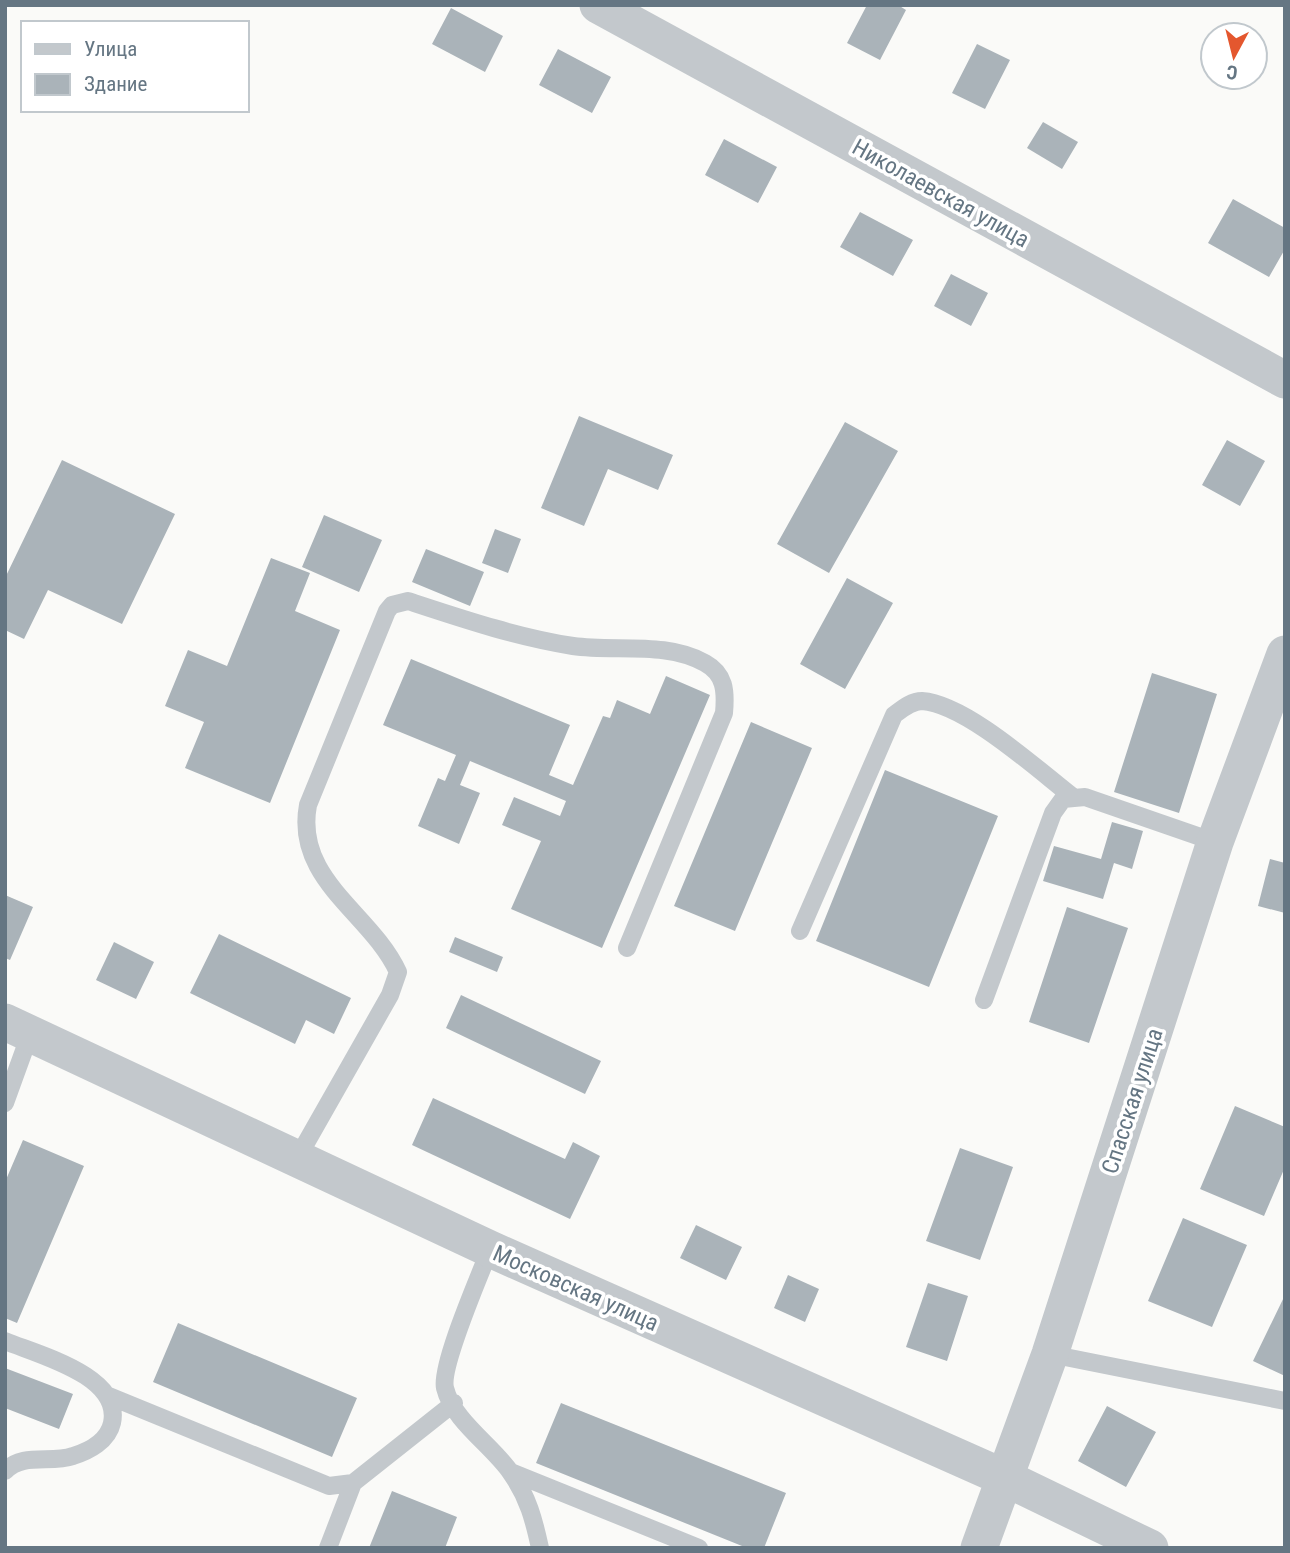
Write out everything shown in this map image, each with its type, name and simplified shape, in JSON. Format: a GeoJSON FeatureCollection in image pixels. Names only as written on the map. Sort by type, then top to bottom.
{"type":"FeatureCollection","features":[{"type":"Feature","properties":{"kind":"street","name":"Николаевская улица"},"geometry":{"type":"LineString","coordinates":[[598,5],[1285,380]]}},
{"type":"Feature","properties":{"kind":"street","name":"Спасская улица"},"geometry":{"type":"LineString","coordinates":[[979,1548],[1050,1354],[1215,842],[1285,654]]}},
{"type":"Feature","properties":{"kind":"street","name":"Московская улица"},"geometry":{"type":"LineString","coordinates":[[18,1028],[490,1249],[1005,1478],[1150,1548]]}},
{"type":"Feature","properties":{"kind":"lane"},"geometry":{"type":"LineString","coordinates":[[298,1157],[390,995],[398,972],[370,933],[331,889],[313,861],[305,820],[319,779],[387,611],[392,605],[408,601],[513,635],[576,646],[679,653],[703,662],[718,672],[726,691],[724,713],[628,948]]}},
{"type":"Feature","properties":{"kind":"lane"},"geometry":{"type":"LineString","coordinates":[[800,931],[894,715],[909,704],[920,701],[959,713],[1073,797]]}},
{"type":"Feature","properties":{"kind":"lane"},"geometry":{"type":"LineString","coordinates":[[984,1000],[1053,813],[1063,799],[1085,797],[1215,842]]}},
{"type":"Feature","properties":{"kind":"lane"},"geometry":{"type":"LineString","coordinates":[[5,1103],[18,1028]]}},
{"type":"Feature","properties":{"kind":"lane"},"geometry":{"type":"LineString","coordinates":[[490,1249],[450,1359],[446,1388],[464,1422],[511,1472],[532,1510],[540,1548]]}},
{"type":"Feature","properties":{"kind":"lane"},"geometry":{"type":"LineString","coordinates":[[5,1341],[81,1373],[109,1396],[329,1486],[353,1483]]}},
{"type":"Feature","properties":{"kind":"lane"},"geometry":{"type":"LineString","coordinates":[[1050,1354],[1187,1384],[1285,1401]]}},
{"type":"Feature","properties":{"kind":"lane"},"geometry":{"type":"LineString","coordinates":[[5,1471],[21,1461],[71,1457],[96,1445],[110,1431],[114,1413],[109,1396]]}},
{"type":"Feature","properties":{"kind":"lane"},"geometry":{"type":"LineString","coordinates":[[328,1548],[353,1483],[454,1403]]}},
{"type":"Feature","properties":{"kind":"lane"},"geometry":{"type":"LineString","coordinates":[[511,1472],[699,1548]]}},
{"type":"Feature","properties":{"kind":"building"},"geometry":{"type":"Polygon","coordinates":[[[867,5],[898,5],[906,10],[880,60],[847,43],[867,5]]]}},
{"type":"Feature","properties":{"kind":"building"},"geometry":{"type":"Polygon","coordinates":[[[451,8],[503,36],[485,72],[432,44],[451,8]]]}},
{"type":"Feature","properties":{"kind":"building"},"geometry":{"type":"Polygon","coordinates":[[[977,44],[1010,60],[985,109],[952,93],[977,44]]]}},
{"type":"Feature","properties":{"kind":"building"},"geometry":{"type":"Polygon","coordinates":[[[558,49],[611,77],[592,113],[539,85],[558,49]]]}},
{"type":"Feature","properties":{"kind":"building"},"geometry":{"type":"Polygon","coordinates":[[[1043,122],[1078,142],[1062,169],[1027,148],[1043,122]]]}},
{"type":"Feature","properties":{"kind":"building"},"geometry":{"type":"Polygon","coordinates":[[[724,139],[777,167],[758,203],[705,175],[724,139]]]}},
{"type":"Feature","properties":{"kind":"building"},"geometry":{"type":"Polygon","coordinates":[[[1233,199],[1285,228],[1285,249],[1269,277],[1208,243],[1233,199]]]}},
{"type":"Feature","properties":{"kind":"building"},"geometry":{"type":"Polygon","coordinates":[[[860,212],[913,240],[893,276],[840,247],[860,212]]]}},
{"type":"Feature","properties":{"kind":"building"},"geometry":{"type":"Polygon","coordinates":[[[951,274],[988,293],[971,326],[934,306],[951,274]]]}},
{"type":"Feature","properties":{"kind":"building"},"geometry":{"type":"Polygon","coordinates":[[[579,416],[673,455],[658,490],[608,469],[584,526],[541,508],[579,416]]]}},
{"type":"Feature","properties":{"kind":"building"},"geometry":{"type":"Polygon","coordinates":[[[845,422],[898,451],[829,573],[777,544],[845,422]]]}},
{"type":"Feature","properties":{"kind":"building"},"geometry":{"type":"Polygon","coordinates":[[[1227,440],[1265,461],[1240,506],[1202,485],[1227,440]]]}},
{"type":"Feature","properties":{"kind":"building"},"geometry":{"type":"Polygon","coordinates":[[[62,460],[175,514],[122,624],[48,590],[24,639],[5,630],[5,578],[62,460]]]}},
{"type":"Feature","properties":{"kind":"building"},"geometry":{"type":"Polygon","coordinates":[[[324,515],[382,540],[359,592],[302,567],[324,515]]]}},
{"type":"Feature","properties":{"kind":"building"},"geometry":{"type":"Polygon","coordinates":[[[495,529],[521,539],[508,573],[482,563],[495,529]]]}},
{"type":"Feature","properties":{"kind":"building"},"geometry":{"type":"Polygon","coordinates":[[[426,549],[484,572],[470,606],[412,582],[426,549]]]}},
{"type":"Feature","properties":{"kind":"building"},"geometry":{"type":"Polygon","coordinates":[[[271,558],[310,573],[295,611],[340,630],[270,803],[185,768],[204,722],[165,706],[188,650],[227,666],[271,558]]]}},
{"type":"Feature","properties":{"kind":"building"},"geometry":{"type":"Polygon","coordinates":[[[847,578],[893,603],[845,689],[800,664],[847,578]]]}},
{"type":"Feature","properties":{"kind":"building"},"geometry":{"type":"Polygon","coordinates":[[[411,659],[570,725],[549,775],[573,785],[603,716],[610,718],[617,700],[650,714],[666,676],[710,695],[602,948],[511,909],[541,841],[502,825],[514,797],[560,816],[566,801],[470,761],[460,785],[480,793],[459,844],[418,826],[438,778],[445,781],[456,755],[383,725],[411,659]]]}},
{"type":"Feature","properties":{"kind":"building"},"geometry":{"type":"Polygon","coordinates":[[[1152,673],[1217,694],[1179,813],[1114,792],[1152,673]]]}},
{"type":"Feature","properties":{"kind":"building"},"geometry":{"type":"Polygon","coordinates":[[[751,722],[812,748],[735,931],[674,906],[751,722]]]}},
{"type":"Feature","properties":{"kind":"building"},"geometry":{"type":"Polygon","coordinates":[[[885,770],[998,816],[929,987],[816,941],[885,770]]]}},
{"type":"Feature","properties":{"kind":"building"},"geometry":{"type":"Polygon","coordinates":[[[1112,822],[1143,831],[1132,869],[1114,863],[1103,899],[1043,881],[1054,846],[1101,859],[1112,822]]]}},
{"type":"Feature","properties":{"kind":"building"},"geometry":{"type":"Polygon","coordinates":[[[1270,859],[1285,863],[1285,913],[1258,906],[1270,859]]]}},
{"type":"Feature","properties":{"kind":"building"},"geometry":{"type":"Polygon","coordinates":[[[5,895],[33,907],[10,960],[5,958],[5,895]]]}},
{"type":"Feature","properties":{"kind":"building"},"geometry":{"type":"Polygon","coordinates":[[[1067,907],[1128,928],[1089,1043],[1029,1022],[1067,907]]]}},
{"type":"Feature","properties":{"kind":"building"},"geometry":{"type":"Polygon","coordinates":[[[219,934],[351,998],[334,1034],[306,1020],[295,1044],[190,993],[219,934]]]}},
{"type":"Feature","properties":{"kind":"building"},"geometry":{"type":"Polygon","coordinates":[[[455,937],[503,957],[497,972],[449,952],[455,937]]]}},
{"type":"Feature","properties":{"kind":"building"},"geometry":{"type":"Polygon","coordinates":[[[114,942],[154,962],[136,999],[96,980],[114,942]]]}},
{"type":"Feature","properties":{"kind":"building"},"geometry":{"type":"Polygon","coordinates":[[[461,995],[601,1061],[585,1094],[446,1028],[461,995]]]}},
{"type":"Feature","properties":{"kind":"building"},"geometry":{"type":"Polygon","coordinates":[[[433,1098],[565,1159],[573,1142],[600,1156],[570,1219],[412,1145],[433,1098]]]}},
{"type":"Feature","properties":{"kind":"building"},"geometry":{"type":"Polygon","coordinates":[[[1235,1106],[1285,1127],[1285,1167],[1264,1216],[1200,1189],[1235,1106]]]}},
{"type":"Feature","properties":{"kind":"building"},"geometry":{"type":"Polygon","coordinates":[[[23,1140],[84,1166],[17,1323],[5,1318],[5,1182],[23,1140]]]}},
{"type":"Feature","properties":{"kind":"building"},"geometry":{"type":"Polygon","coordinates":[[[960,1148],[1013,1167],[980,1260],[926,1241],[960,1148]]]}},
{"type":"Feature","properties":{"kind":"building"},"geometry":{"type":"Polygon","coordinates":[[[1183,1218],[1247,1245],[1212,1327],[1148,1301],[1183,1218]]]}},
{"type":"Feature","properties":{"kind":"building"},"geometry":{"type":"Polygon","coordinates":[[[696,1225],[742,1247],[726,1280],[680,1258],[696,1225]]]}},
{"type":"Feature","properties":{"kind":"building"},"geometry":{"type":"Polygon","coordinates":[[[788,1275],[819,1289],[805,1322],[774,1308],[788,1275]]]}},
{"type":"Feature","properties":{"kind":"building"},"geometry":{"type":"Polygon","coordinates":[[[928,1283],[968,1296],[947,1361],[906,1347],[928,1283]]]}},
{"type":"Feature","properties":{"kind":"building"},"geometry":{"type":"Polygon","coordinates":[[[1285,1295],[1285,1376],[1253,1361],[1285,1295]]]}},
{"type":"Feature","properties":{"kind":"building"},"geometry":{"type":"Polygon","coordinates":[[[178,1323],[357,1398],[332,1457],[153,1382],[178,1323]]]}},
{"type":"Feature","properties":{"kind":"building"},"geometry":{"type":"Polygon","coordinates":[[[5,1368],[73,1394],[59,1429],[5,1408],[5,1368]]]}},
{"type":"Feature","properties":{"kind":"building"},"geometry":{"type":"Polygon","coordinates":[[[561,1403],[786,1493],[764,1548],[747,1548],[536,1463],[561,1403]]]}},
{"type":"Feature","properties":{"kind":"building"},"geometry":{"type":"Polygon","coordinates":[[[1107,1406],[1156,1432],[1126,1487],[1078,1461],[1107,1406]]]}},
{"type":"Feature","properties":{"kind":"building"},"geometry":{"type":"Polygon","coordinates":[[[392,1491],[457,1517],[445,1548],[369,1548],[392,1491]]]}}]}
